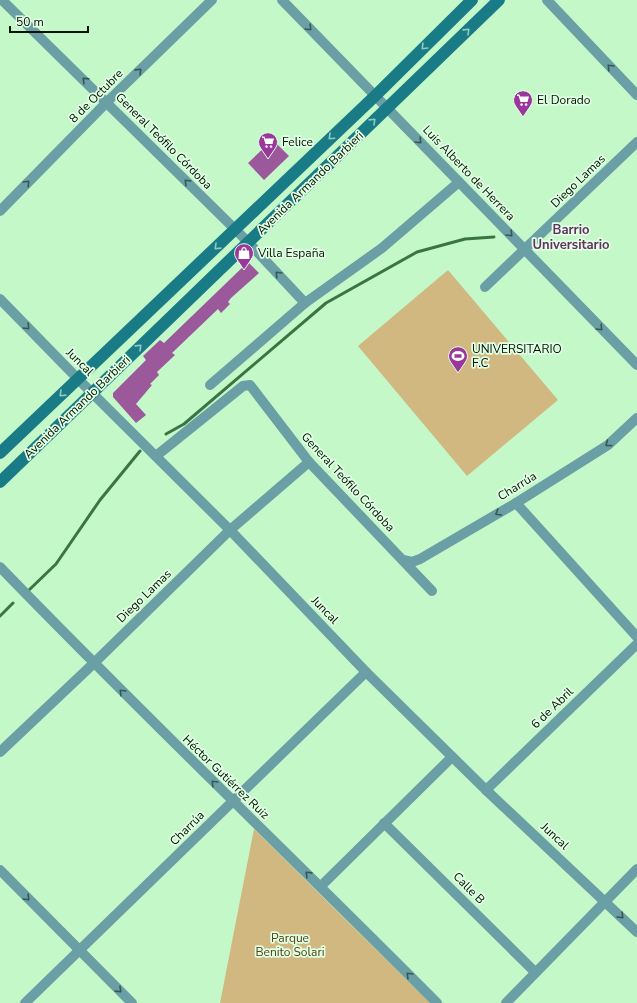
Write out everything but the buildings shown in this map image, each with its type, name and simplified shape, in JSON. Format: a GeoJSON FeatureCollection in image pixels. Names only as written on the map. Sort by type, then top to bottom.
{"type":"FeatureCollection","features":[{"type":"Feature","properties":{"kind":"street","name":"General Teófilo Córdoba"},"geometry":{"type":"LineString","coordinates":[[2,0],[107,102],[234,230],[248,242],[305,303]]}},
{"type":"Feature","properties":{"kind":"street","name":"8 de Octubre"},"geometry":{"type":"LineString","coordinates":[[0,211],[107,102],[212,0]]}},
{"type":"Feature","properties":{"kind":"street","name":"Luis Alberto de Herrera"},"geometry":{"type":"LineString","coordinates":[[282,0],[637,365]]}},
{"type":"Feature","properties":{"kind":"street","name":"Avenida Armando Barbieri"},"geometry":{"type":"LineString","coordinates":[[0,453],[375,96],[472,0]]}},
{"type":"Feature","properties":{"kind":"street","name":"Avenida Armando Barbieri"},"geometry":{"type":"LineString","coordinates":[[0,482],[499,0]]}},
{"type":"Feature","properties":{"kind":"street"},"geometry":{"type":"LineString","coordinates":[[547,0],[637,96]]}},
{"type":"Feature","properties":{"kind":"street","name":"Diego Lamas"},"geometry":{"type":"LineString","coordinates":[[485,287],[637,142]]}},
{"type":"Feature","properties":{"kind":"street"},"geometry":{"type":"LineString","coordinates":[[210,385],[305,303],[382,248],[459,182]]}},
{"type":"Feature","properties":{"kind":"street","name":"Juncal"},"geometry":{"type":"LineString","coordinates":[[0,299],[230,530],[366,672],[486,790],[606,901],[637,932]]}},
{"type":"Feature","properties":{"kind":"street","name":"General Teófilo Córdoba"},"geometry":{"type":"LineString","coordinates":[[156,456],[243,386],[250,385],[309,462],[432,591]]}},
{"type":"Feature","properties":{"kind":"street","name":"Charrúa"},"geometry":{"type":"LineString","coordinates":[[403,560],[412,562],[420,559],[516,503],[608,444],[637,418]]}},
{"type":"Feature","properties":{"kind":"street","name":"Diego Lamas"},"geometry":{"type":"LineString","coordinates":[[0,752],[93,664],[230,530],[309,462]]}},
{"type":"Feature","properties":{"kind":"street"},"geometry":{"type":"LineString","coordinates":[[516,503],[637,637]]}},
{"type":"Feature","properties":{"kind":"street","name":"Héctor Gutiérrez Ruiz"},"geometry":{"type":"LineString","coordinates":[[0,567],[93,664],[232,802],[321,886],[437,1003]]}},
{"type":"Feature","properties":{"kind":"street","name":"6 de Abril"},"geometry":{"type":"LineString","coordinates":[[486,790],[637,644]]}},
{"type":"Feature","properties":{"kind":"street","name":"Charrúa"},"geometry":{"type":"LineString","coordinates":[[25,1003],[80,952],[366,672]]}},
{"type":"Feature","properties":{"kind":"street"},"geometry":{"type":"LineString","coordinates":[[321,886],[452,757]]}},
{"type":"Feature","properties":{"kind":"street","name":"Calle B"},"geometry":{"type":"LineString","coordinates":[[384,823],[535,972]]}},
{"type":"Feature","properties":{"kind":"street"},"geometry":{"type":"LineString","coordinates":[[0,870],[132,1003]]}},
{"type":"Feature","properties":{"kind":"street"},"geometry":{"type":"LineString","coordinates":[[506,1003],[637,870]]}},
{"type":"Feature","properties":{"kind":"green space","name":"UNIVERSITARIO F.C"},"geometry":{"type":"Polygon","coordinates":[[[448,270],[558,400],[467,476],[358,346],[448,270]]]}},
{"type":"Feature","properties":{"kind":"green space","name":"Parque Benito Solari"},"geometry":{"type":"Polygon","coordinates":[[[254,829],[430,1003],[220,1003],[254,829]]]}},
{"type":"Feature","properties":{"kind":"waterway"},"geometry":{"type":"LineString","coordinates":[[166,434],[184,424],[326,303],[417,252],[465,239],[494,237]]}},
{"type":"Feature","properties":{"kind":"waterway"},"geometry":{"type":"LineString","coordinates":[[29,590],[56,564],[100,500],[140,451]]}},
{"type":"Feature","properties":{"kind":"waterway"},"geometry":{"type":"LineString","coordinates":[[0,616],[13,603]]}},
{"type":"Feature","properties":{"kind":"place","name":"El Dorado"},"geometry":{"type":"Point","coordinates":[523,117]}},
{"type":"Feature","properties":{"kind":"place","name":"Felice"},"geometry":{"type":"Point","coordinates":[268,159]}},
{"type":"Feature","properties":{"kind":"place","name":"Villa España"},"geometry":{"type":"Point","coordinates":[244,270]}},
{"type":"Feature","properties":{"kind":"place","name":"UNIVERSITARIO F.C"},"geometry":{"type":"Point","coordinates":[458,373]}},
{"type":"Feature","properties":{"kind":"district","name":"Barrio Universitario"},"geometry":{"type":"Point","coordinates":[571,236]}}]}
